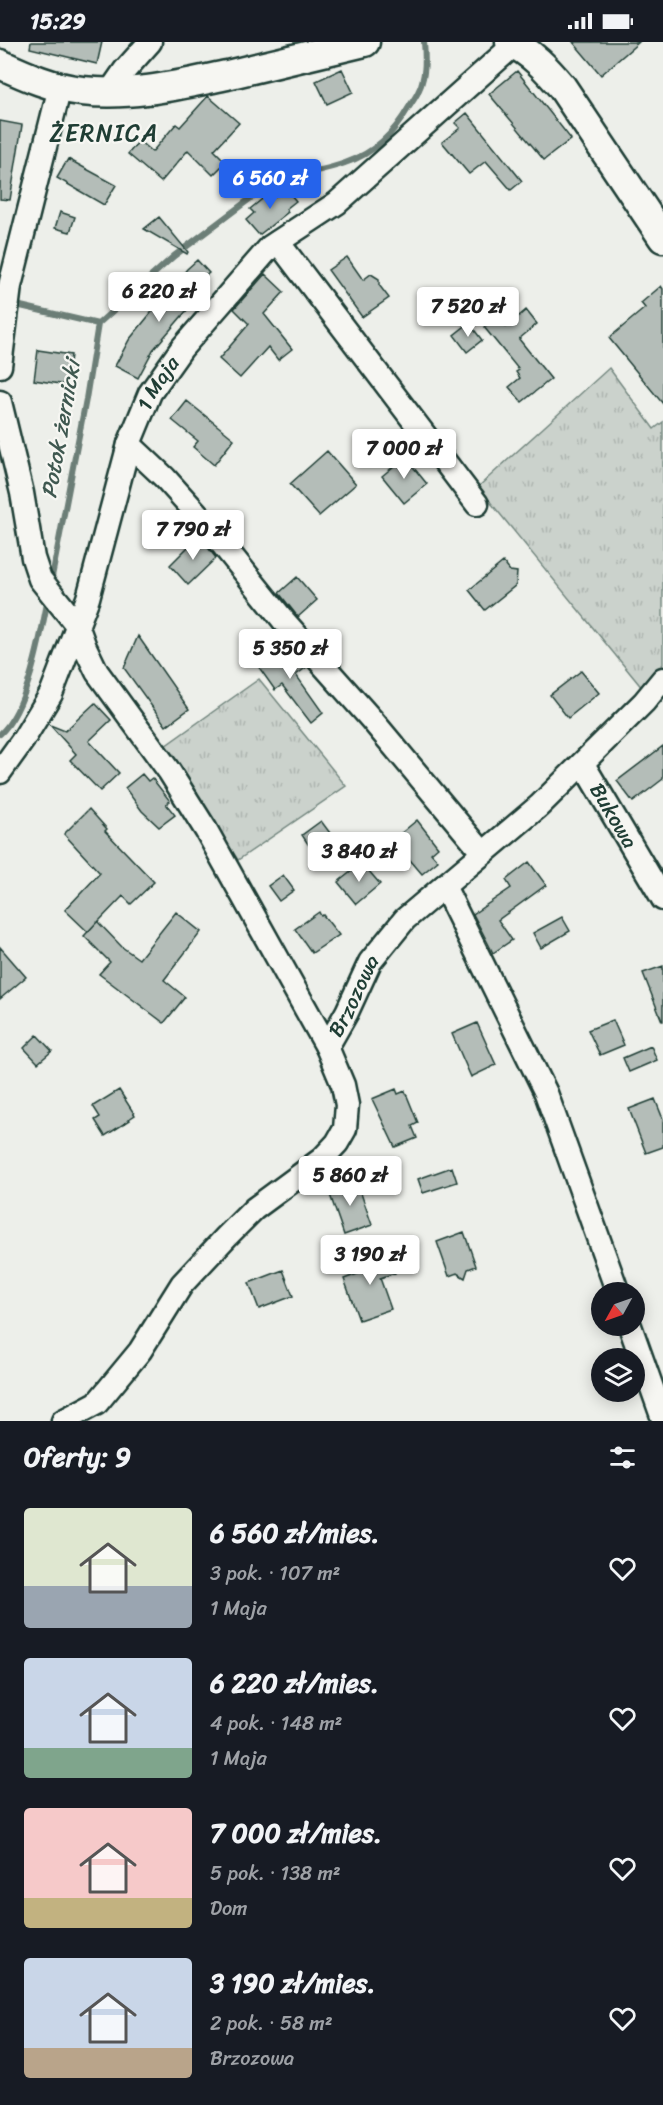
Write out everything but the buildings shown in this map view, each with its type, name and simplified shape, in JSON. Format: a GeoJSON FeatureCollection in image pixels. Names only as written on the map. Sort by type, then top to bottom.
{"type":"FeatureCollection","features":[{"type":"Feature","properties":{"kind":"street"},"geometry":{"type":"LineString","coordinates":[[109,93],[125,70],[150,42]]}},
{"type":"Feature","properties":{"kind":"street"},"geometry":{"type":"LineString","coordinates":[[0,64],[60,87],[109,93],[180,85],[365,42]]}},
{"type":"Feature","properties":{"kind":"street"},"geometry":{"type":"LineString","coordinates":[[524,46],[547,69],[573,104],[663,238]]}},
{"type":"Feature","properties":{"kind":"street","name":"1 Maja"},"geometry":{"type":"LineString","coordinates":[[0,772],[51,694],[88,598],[129,444],[150,393],[182,348],[270,247],[337,203],[524,46]]}},
{"type":"Feature","properties":{"kind":"street"},"geometry":{"type":"LineString","coordinates":[[0,366],[10,286],[60,87]]}},
{"type":"Feature","properties":{"kind":"street"},"geometry":{"type":"LineString","coordinates":[[278,242],[477,504]]}},
{"type":"Feature","properties":{"kind":"street"},"geometry":{"type":"LineString","coordinates":[[0,402],[22,493],[33,558],[40,579],[77,625],[97,672],[169,771],[206,830],[327,1047]]}},
{"type":"Feature","properties":{"kind":"street"},"geometry":{"type":"LineString","coordinates":[[129,444],[165,478],[202,519],[284,621],[372,720],[483,853]]}},
{"type":"Feature","properties":{"kind":"street","name":"Brzozowa"},"geometry":{"type":"LineString","coordinates":[[63,1421],[97,1403],[140,1351],[182,1284],[226,1237],[254,1209],[322,1159],[337,1143],[345,1129],[347,1105],[343,1084],[327,1047],[339,1028],[370,962],[405,919],[539,806],[644,702],[663,679]]}},
{"type":"Feature","properties":{"kind":"street","name":"Bukowa"},"geometry":{"type":"LineString","coordinates":[[583,764],[663,898]]}},
{"type":"Feature","properties":{"kind":"street"},"geometry":{"type":"LineString","coordinates":[[444,886],[546,1093],[614,1282]]}},
{"type":"Feature","properties":{"kind":"street"},"geometry":{"type":"LineString","coordinates":[[634,1336],[663,1419]]}},
{"type":"Feature","properties":{"kind":"green space"},"geometry":{"type":"Polygon","coordinates":[[[609,368],[654,429],[663,422],[663,664],[643,689],[478,487],[609,368]]]}},
{"type":"Feature","properties":{"kind":"green space"},"geometry":{"type":"Polygon","coordinates":[[[259,679],[346,786],[238,860],[165,746],[259,679]]]}},
{"type":"Feature","properties":{"kind":"waterway","name":"Potok żernicki"},"geometry":{"type":"LineString","coordinates":[[51,582],[98,324],[174,256],[263,189],[284,179],[334,167],[356,159],[383,141],[397,125],[419,90],[425,69],[424,42]]}},
{"type":"Feature","properties":{"kind":"waterway"},"geometry":{"type":"LineString","coordinates":[[12,304],[98,324]]}},
{"type":"Feature","properties":{"kind":"waterway","name":"Potok żernicki"},"geometry":{"type":"LineString","coordinates":[[0,734],[10,722],[26,690],[48,598]]}},
{"type":"Feature","properties":{"kind":"district","name":"ŻERNICA"},"geometry":{"type":"Point","coordinates":[104,133]}}]}
